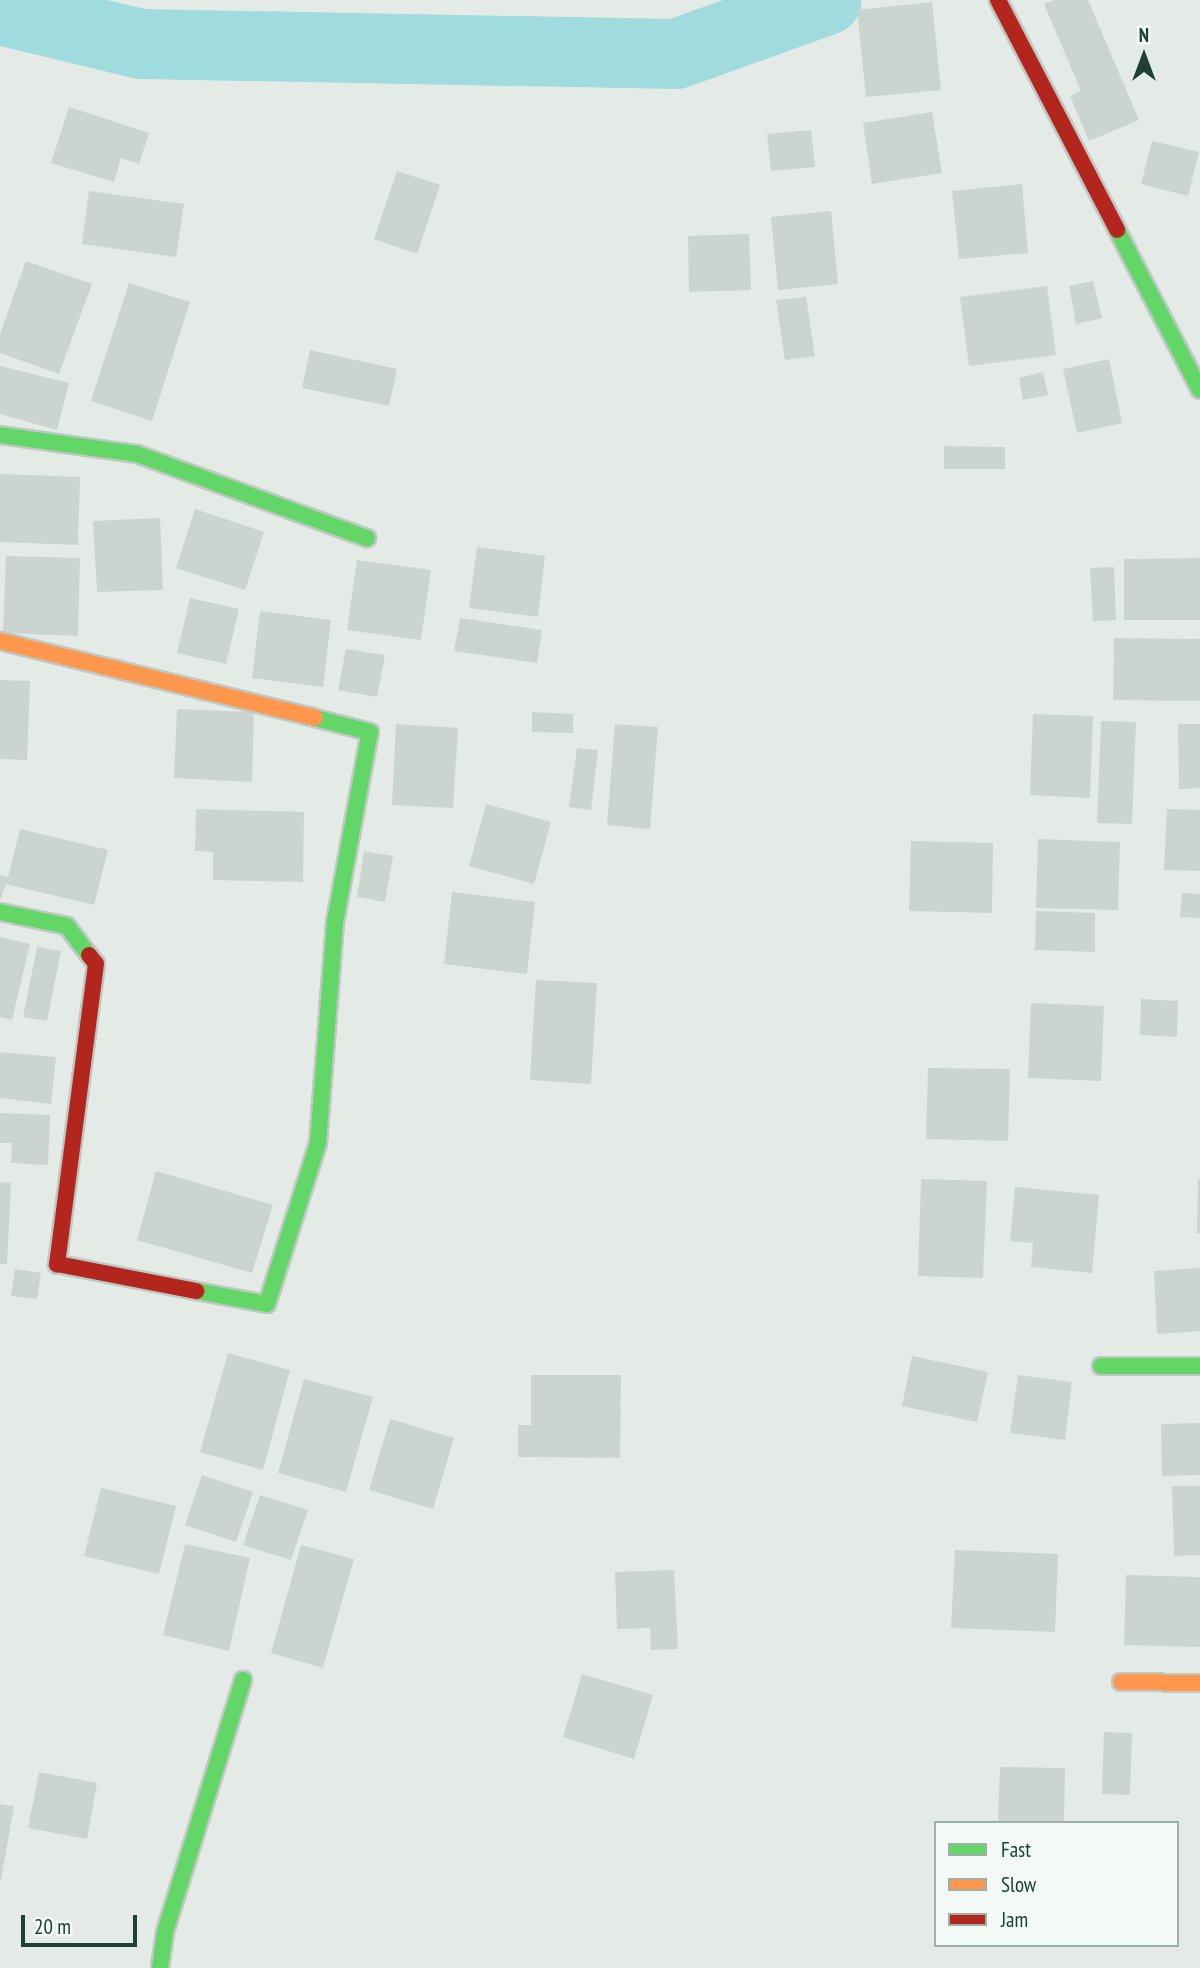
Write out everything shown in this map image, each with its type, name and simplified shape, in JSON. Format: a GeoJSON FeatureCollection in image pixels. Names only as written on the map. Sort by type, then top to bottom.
{"type":"FeatureCollection","features":[{"type":"Feature","properties":{"kind":"street"},"geometry":{"type":"LineString","coordinates":[[998,0],[1200,390]]}},
{"type":"Feature","properties":{"kind":"street"},"geometry":{"type":"LineString","coordinates":[[0,435],[136,454],[367,538]]}},
{"type":"Feature","properties":{"kind":"street"},"geometry":{"type":"LineString","coordinates":[[0,641],[370,732],[335,922],[318,1143],[267,1304],[57,1264],[96,964],[67,926],[0,912]]}},
{"type":"Feature","properties":{"kind":"street"},"geometry":{"type":"LineString","coordinates":[[1101,1366],[1200,1366]]}},
{"type":"Feature","properties":{"kind":"street"},"geometry":{"type":"LineString","coordinates":[[160,1968],[165,1932],[243,1680]]}},
{"type":"Feature","properties":{"kind":"street"},"geometry":{"type":"LineString","coordinates":[[1121,1682],[1200,1683]]}},
{"type":"Feature","properties":{"kind":"building"},"geometry":{"type":"Polygon","coordinates":[[[1055,0],[1088,0],[1139,120],[1089,141],[1070,96],[1081,91],[1044,4],[1055,0]]]}},
{"type":"Feature","properties":{"kind":"building"},"geometry":{"type":"Polygon","coordinates":[[[932,2],[941,90],[866,97],[857,10],[932,2]]]}},
{"type":"Feature","properties":{"kind":"building"},"geometry":{"type":"Polygon","coordinates":[[[69,107],[149,133],[139,164],[121,158],[114,182],[51,163],[69,107]]]}},
{"type":"Feature","properties":{"kind":"building"},"geometry":{"type":"Polygon","coordinates":[[[932,112],[942,173],[872,184],[863,123],[932,112]]]}},
{"type":"Feature","properties":{"kind":"building"},"geometry":{"type":"Polygon","coordinates":[[[811,130],[815,167],[771,171],[767,134],[811,130]]]}},
{"type":"Feature","properties":{"kind":"building"},"geometry":{"type":"Polygon","coordinates":[[[1152,141],[1199,152],[1188,196],[1141,184],[1152,141]]]}},
{"type":"Feature","properties":{"kind":"building"},"geometry":{"type":"Polygon","coordinates":[[[397,171],[440,185],[417,254],[374,239],[397,171]]]}},
{"type":"Feature","properties":{"kind":"building"},"geometry":{"type":"Polygon","coordinates":[[[1022,184],[1028,253],[959,259],[952,191],[1022,184]]]}},
{"type":"Feature","properties":{"kind":"building"},"geometry":{"type":"Polygon","coordinates":[[[89,191],[184,204],[176,257],[82,244],[89,191]]]}},
{"type":"Feature","properties":{"kind":"building"},"geometry":{"type":"Polygon","coordinates":[[[831,211],[838,284],[778,290],[771,217],[831,211]]]}},
{"type":"Feature","properties":{"kind":"building"},"geometry":{"type":"Polygon","coordinates":[[[749,234],[751,290],[689,292],[688,236],[749,234]]]}},
{"type":"Feature","properties":{"kind":"building"},"geometry":{"type":"Polygon","coordinates":[[[26,261],[92,284],[59,374],[0,353],[0,334],[26,261]]]}},
{"type":"Feature","properties":{"kind":"building"},"geometry":{"type":"Polygon","coordinates":[[[1093,281],[1102,318],[1076,324],[1069,286],[1093,281]]]}},
{"type":"Feature","properties":{"kind":"building"},"geometry":{"type":"Polygon","coordinates":[[[129,283],[190,302],[152,421],[91,401],[129,283]]]}},
{"type":"Feature","properties":{"kind":"building"},"geometry":{"type":"Polygon","coordinates":[[[1047,286],[1056,355],[969,366],[960,297],[1047,286]]]}},
{"type":"Feature","properties":{"kind":"building"},"geometry":{"type":"Polygon","coordinates":[[[806,297],[815,356],[785,360],[776,300],[806,297]]]}},
{"type":"Feature","properties":{"kind":"building"},"geometry":{"type":"Polygon","coordinates":[[[310,350],[397,369],[389,406],[302,388],[310,350]]]}},
{"type":"Feature","properties":{"kind":"building"},"geometry":{"type":"Polygon","coordinates":[[[1109,359],[1122,423],[1077,433],[1063,369],[1109,359]]]}},
{"type":"Feature","properties":{"kind":"building"},"geometry":{"type":"Polygon","coordinates":[[[0,366],[69,383],[57,430],[0,414],[0,366]]]}},
{"type":"Feature","properties":{"kind":"building"},"geometry":{"type":"Polygon","coordinates":[[[1043,372],[1048,395],[1023,400],[1019,378],[1043,372]]]}},
{"type":"Feature","properties":{"kind":"building"},"geometry":{"type":"Polygon","coordinates":[[[944,446],[1005,447],[1005,469],[944,469],[944,446]]]}},
{"type":"Feature","properties":{"kind":"building"},"geometry":{"type":"Polygon","coordinates":[[[0,474],[80,477],[78,545],[0,542],[0,474]]]}},
{"type":"Feature","properties":{"kind":"building"},"geometry":{"type":"Polygon","coordinates":[[[195,509],[264,532],[245,590],[176,568],[195,509]]]}},
{"type":"Feature","properties":{"kind":"building"},"geometry":{"type":"Polygon","coordinates":[[[160,518],[163,590],[97,592],[93,521],[160,518]]]}},
{"type":"Feature","properties":{"kind":"building"},"geometry":{"type":"Polygon","coordinates":[[[477,547],[545,556],[538,617],[469,608],[477,547]]]}},
{"type":"Feature","properties":{"kind":"building"},"geometry":{"type":"Polygon","coordinates":[[[6,556],[80,558],[78,636],[3,633],[6,556]]]}},
{"type":"Feature","properties":{"kind":"building"},"geometry":{"type":"Polygon","coordinates":[[[1200,558],[1200,620],[1124,620],[1124,559],[1200,558]]]}},
{"type":"Feature","properties":{"kind":"building"},"geometry":{"type":"Polygon","coordinates":[[[357,560],[431,570],[421,640],[347,630],[357,560]]]}},
{"type":"Feature","properties":{"kind":"building"},"geometry":{"type":"Polygon","coordinates":[[[1114,567],[1116,620],[1093,621],[1090,568],[1114,567]]]}},
{"type":"Feature","properties":{"kind":"building"},"geometry":{"type":"Polygon","coordinates":[[[190,598],[239,609],[226,664],[177,653],[190,598]]]}},
{"type":"Feature","properties":{"kind":"building"},"geometry":{"type":"Polygon","coordinates":[[[260,611],[331,620],[323,687],[252,678],[260,611]]]}},
{"type":"Feature","properties":{"kind":"building"},"geometry":{"type":"Polygon","coordinates":[[[460,618],[542,630],[537,663],[454,651],[460,618]]]}},
{"type":"Feature","properties":{"kind":"building"},"geometry":{"type":"Polygon","coordinates":[[[1114,638],[1200,639],[1200,701],[1113,700],[1114,638]]]}},
{"type":"Feature","properties":{"kind":"building"},"geometry":{"type":"Polygon","coordinates":[[[346,649],[385,655],[377,697],[338,690],[346,649]]]}},
{"type":"Feature","properties":{"kind":"building"},"geometry":{"type":"Polygon","coordinates":[[[0,680],[30,681],[27,760],[0,759],[0,680]]]}},
{"type":"Feature","properties":{"kind":"building"},"geometry":{"type":"Polygon","coordinates":[[[177,709],[254,712],[252,782],[174,778],[177,709]]]}},
{"type":"Feature","properties":{"kind":"building"},"geometry":{"type":"Polygon","coordinates":[[[532,712],[573,714],[573,733],[532,732],[532,712]]]}},
{"type":"Feature","properties":{"kind":"building"},"geometry":{"type":"Polygon","coordinates":[[[1033,714],[1093,716],[1090,798],[1030,795],[1033,714]]]}},
{"type":"Feature","properties":{"kind":"building"},"geometry":{"type":"Polygon","coordinates":[[[1101,721],[1136,722],[1132,824],[1097,823],[1101,721]]]}},
{"type":"Feature","properties":{"kind":"building"},"geometry":{"type":"Polygon","coordinates":[[[396,724],[458,728],[453,808],[392,805],[396,724]]]}},
{"type":"Feature","properties":{"kind":"building"},"geometry":{"type":"Polygon","coordinates":[[[615,724],[658,727],[650,829],[607,825],[615,724]]]}},
{"type":"Feature","properties":{"kind":"building"},"geometry":{"type":"Polygon","coordinates":[[[1178,724],[1200,724],[1200,788],[1179,789],[1178,724]]]}},
{"type":"Feature","properties":{"kind":"building"},"geometry":{"type":"Polygon","coordinates":[[[577,748],[598,750],[591,810],[569,807],[577,748]]]}},
{"type":"Feature","properties":{"kind":"building"},"geometry":{"type":"Polygon","coordinates":[[[486,804],[551,822],[534,884],[469,866],[486,804]]]}},
{"type":"Feature","properties":{"kind":"building"},"geometry":{"type":"Polygon","coordinates":[[[196,809],[304,812],[303,882],[213,880],[213,852],[195,851],[196,809]]]}},
{"type":"Feature","properties":{"kind":"building"},"geometry":{"type":"Polygon","coordinates":[[[1167,809],[1200,810],[1200,871],[1164,870],[1167,809]]]}},
{"type":"Feature","properties":{"kind":"building"},"geometry":{"type":"Polygon","coordinates":[[[20,829],[108,850],[94,905],[6,884],[0,901],[0,875],[8,877],[20,829]]]}},
{"type":"Feature","properties":{"kind":"building"},"geometry":{"type":"Polygon","coordinates":[[[1038,839],[1120,842],[1118,910],[1036,908],[1038,839]]]}},
{"type":"Feature","properties":{"kind":"building"},"geometry":{"type":"Polygon","coordinates":[[[911,841],[993,843],[992,913],[909,911],[911,841]]]}},
{"type":"Feature","properties":{"kind":"building"},"geometry":{"type":"Polygon","coordinates":[[[364,851],[393,856],[385,902],[357,897],[364,851]]]}},
{"type":"Feature","properties":{"kind":"building"},"geometry":{"type":"Polygon","coordinates":[[[452,892],[535,902],[527,974],[444,964],[452,892]]]}},
{"type":"Feature","properties":{"kind":"building"},"geometry":{"type":"Polygon","coordinates":[[[1182,893],[1200,894],[1200,918],[1180,917],[1182,893]]]}},
{"type":"Feature","properties":{"kind":"building"},"geometry":{"type":"Polygon","coordinates":[[[1036,911],[1095,913],[1095,952],[1035,950],[1036,911]]]}},
{"type":"Feature","properties":{"kind":"building"},"geometry":{"type":"Polygon","coordinates":[[[0,937],[30,944],[12,1020],[0,1017],[0,937]]]}},
{"type":"Feature","properties":{"kind":"building"},"geometry":{"type":"Polygon","coordinates":[[[37,947],[61,951],[47,1021],[23,1017],[37,947]]]}},
{"type":"Feature","properties":{"kind":"building"},"geometry":{"type":"Polygon","coordinates":[[[536,980],[597,983],[591,1084],[530,1080],[536,980]]]}},
{"type":"Feature","properties":{"kind":"building"},"geometry":{"type":"Polygon","coordinates":[[[1141,999],[1178,1001],[1177,1037],[1140,1035],[1141,999]]]}},
{"type":"Feature","properties":{"kind":"building"},"geometry":{"type":"Polygon","coordinates":[[[1031,1003],[1104,1006],[1101,1081],[1028,1078],[1031,1003]]]}},
{"type":"Feature","properties":{"kind":"building"},"geometry":{"type":"Polygon","coordinates":[[[0,1052],[56,1057],[51,1104],[0,1098],[0,1052]]]}},
{"type":"Feature","properties":{"kind":"building"},"geometry":{"type":"Polygon","coordinates":[[[928,1068],[1010,1069],[1008,1141],[926,1139],[928,1068]]]}},
{"type":"Feature","properties":{"kind":"building"},"geometry":{"type":"Polygon","coordinates":[[[0,1113],[50,1115],[48,1165],[11,1163],[12,1143],[0,1143],[0,1113]]]}},
{"type":"Feature","properties":{"kind":"building"},"geometry":{"type":"Polygon","coordinates":[[[156,1171],[273,1205],[252,1273],[137,1240],[156,1171]]]}},
{"type":"Feature","properties":{"kind":"building"},"geometry":{"type":"Polygon","coordinates":[[[921,1179],[987,1181],[983,1278],[918,1276],[921,1179]]]}},
{"type":"Feature","properties":{"kind":"building"},"geometry":{"type":"Polygon","coordinates":[[[1200,1179],[1200,1233],[1197,1233],[1200,1179]]]}},
{"type":"Feature","properties":{"kind":"building"},"geometry":{"type":"Polygon","coordinates":[[[0,1182],[11,1183],[7,1264],[0,1264],[0,1182]]]}},
{"type":"Feature","properties":{"kind":"building"},"geometry":{"type":"Polygon","coordinates":[[[1015,1187],[1099,1195],[1092,1273],[1031,1267],[1033,1243],[1010,1241],[1015,1187]]]}},
{"type":"Feature","properties":{"kind":"building"},"geometry":{"type":"Polygon","coordinates":[[[1200,1268],[1200,1331],[1157,1334],[1154,1271],[1200,1268]]]}},
{"type":"Feature","properties":{"kind":"building"},"geometry":{"type":"Polygon","coordinates":[[[15,1269],[41,1273],[37,1299],[11,1296],[15,1269]]]}},
{"type":"Feature","properties":{"kind":"building"},"geometry":{"type":"Polygon","coordinates":[[[228,1353],[290,1370],[263,1470],[200,1452],[228,1353]]]}},
{"type":"Feature","properties":{"kind":"building"},"geometry":{"type":"Polygon","coordinates":[[[912,1356],[988,1372],[977,1422],[902,1406],[912,1356]]]}},
{"type":"Feature","properties":{"kind":"building"},"geometry":{"type":"Polygon","coordinates":[[[531,1375],[621,1375],[620,1458],[518,1457],[518,1425],[531,1425],[531,1375]]]}},
{"type":"Feature","properties":{"kind":"building"},"geometry":{"type":"Polygon","coordinates":[[[1018,1375],[1072,1382],[1065,1440],[1010,1433],[1018,1375]]]}},
{"type":"Feature","properties":{"kind":"building"},"geometry":{"type":"Polygon","coordinates":[[[304,1379],[373,1397],[346,1492],[278,1473],[304,1379]]]}},
{"type":"Feature","properties":{"kind":"building"},"geometry":{"type":"Polygon","coordinates":[[[390,1419],[454,1438],[433,1509],[369,1490],[390,1419]]]}},
{"type":"Feature","properties":{"kind":"building"},"geometry":{"type":"Polygon","coordinates":[[[1200,1423],[1200,1475],[1162,1476],[1161,1424],[1200,1423]]]}},
{"type":"Feature","properties":{"kind":"building"},"geometry":{"type":"Polygon","coordinates":[[[202,1475],[253,1492],[236,1542],[185,1525],[202,1475]]]}},
{"type":"Feature","properties":{"kind":"building"},"geometry":{"type":"Polygon","coordinates":[[[1172,1486],[1200,1486],[1200,1555],[1174,1556],[1172,1486]]]}},
{"type":"Feature","properties":{"kind":"building"},"geometry":{"type":"Polygon","coordinates":[[[101,1488],[176,1506],[159,1574],[84,1556],[101,1488]]]}},
{"type":"Feature","properties":{"kind":"building"},"geometry":{"type":"Polygon","coordinates":[[[260,1495],[308,1510],[291,1560],[243,1545],[260,1495]]]}},
{"type":"Feature","properties":{"kind":"building"},"geometry":{"type":"Polygon","coordinates":[[[185,1544],[250,1558],[229,1651],[163,1635],[185,1544]]]}},
{"type":"Feature","properties":{"kind":"building"},"geometry":{"type":"Polygon","coordinates":[[[301,1545],[354,1559],[323,1668],[271,1653],[301,1545]]]}},
{"type":"Feature","properties":{"kind":"building"},"geometry":{"type":"Polygon","coordinates":[[[955,1550],[1058,1554],[1055,1632],[951,1628],[955,1550]]]}},
{"type":"Feature","properties":{"kind":"building"},"geometry":{"type":"Polygon","coordinates":[[[674,1570],[678,1649],[651,1650],[650,1628],[617,1629],[615,1572],[674,1570]]]}},
{"type":"Feature","properties":{"kind":"building"},"geometry":{"type":"Polygon","coordinates":[[[1126,1575],[1200,1577],[1200,1647],[1124,1645],[1126,1575]]]}},
{"type":"Feature","properties":{"kind":"building"},"geometry":{"type":"Polygon","coordinates":[[[582,1674],[653,1695],[634,1759],[563,1737],[582,1674]]]}},
{"type":"Feature","properties":{"kind":"building"},"geometry":{"type":"Polygon","coordinates":[[[1104,1732],[1132,1733],[1130,1795],[1102,1794],[1104,1732]]]}},
{"type":"Feature","properties":{"kind":"building"},"geometry":{"type":"Polygon","coordinates":[[[1000,1767],[1065,1768],[1064,1821],[998,1821],[1000,1767]]]}},
{"type":"Feature","properties":{"kind":"building"},"geometry":{"type":"Polygon","coordinates":[[[39,1772],[97,1783],[87,1839],[28,1828],[39,1772]]]}},
{"type":"Feature","properties":{"kind":"building"},"geometry":{"type":"Polygon","coordinates":[[[0,1804],[14,1806],[1,1880],[0,1880],[0,1804]]]}},
{"type":"Feature","properties":{"kind":"waterway"},"geometry":{"type":"LineString","coordinates":[[0,10],[141,44],[676,54],[827,0]]}},
{"type":"Feature","properties":{"kind":"traffic: fast"},"geometry":{"type":"LineString","coordinates":[[1117,230],[1200,390]]}},
{"type":"Feature","properties":{"kind":"traffic: fast"},"geometry":{"type":"LineString","coordinates":[[0,435],[137,454],[367,538]]}},
{"type":"Feature","properties":{"kind":"traffic: fast"},"geometry":{"type":"LineString","coordinates":[[196,1291],[267,1304],[318,1143],[335,922],[370,732],[315,718]]}},
{"type":"Feature","properties":{"kind":"traffic: fast"},"geometry":{"type":"LineString","coordinates":[[0,912],[67,926],[89,955]]}},
{"type":"Feature","properties":{"kind":"traffic: fast"},"geometry":{"type":"LineString","coordinates":[[1101,1366],[1200,1366]]}},
{"type":"Feature","properties":{"kind":"traffic: fast"},"geometry":{"type":"LineString","coordinates":[[160,1968],[165,1932],[243,1680]]}},
{"type":"Feature","properties":{"kind":"traffic: slow"},"geometry":{"type":"LineString","coordinates":[[0,641],[315,718]]}},
{"type":"Feature","properties":{"kind":"traffic: slow"},"geometry":{"type":"LineString","coordinates":[[1121,1682],[1200,1683]]}},
{"type":"Feature","properties":{"kind":"traffic: jam"},"geometry":{"type":"LineString","coordinates":[[998,0],[1117,230]]}},
{"type":"Feature","properties":{"kind":"traffic: jam"},"geometry":{"type":"LineString","coordinates":[[89,955],[96,964],[57,1264],[196,1291]]}}]}
